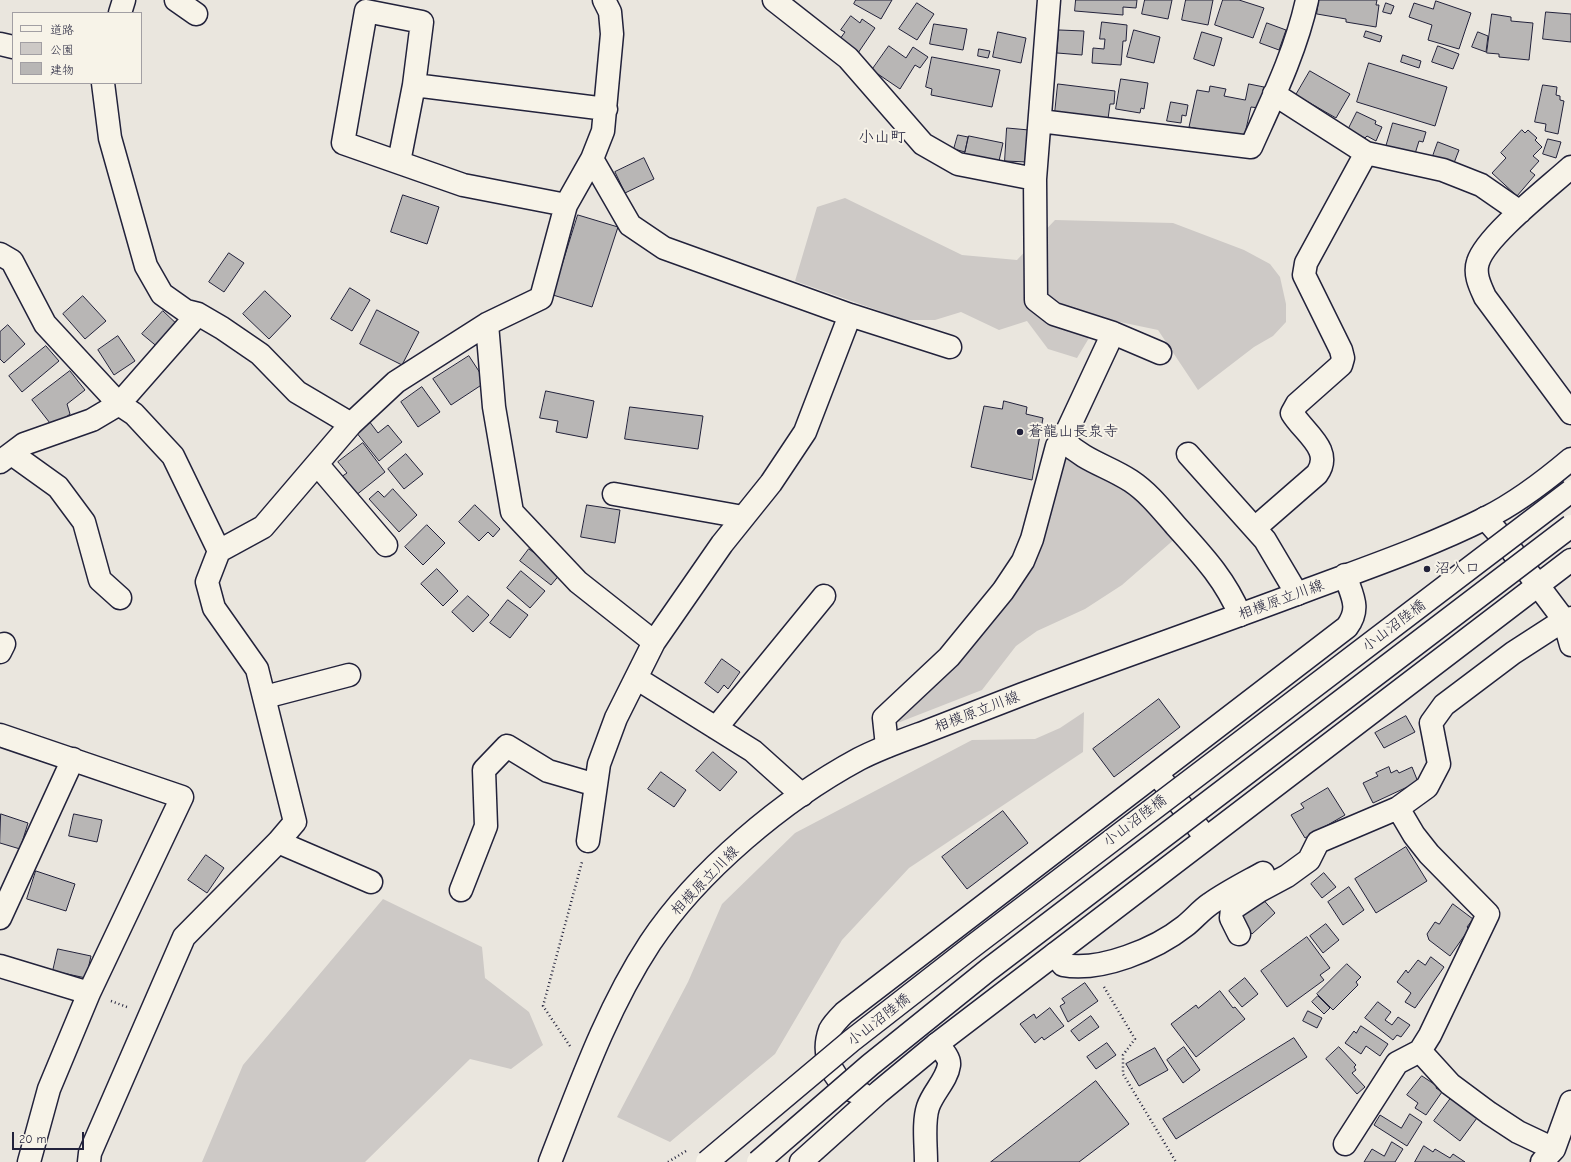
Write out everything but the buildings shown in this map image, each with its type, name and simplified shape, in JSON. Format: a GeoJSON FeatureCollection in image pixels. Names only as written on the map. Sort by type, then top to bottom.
{"type":"FeatureCollection","features":[{"type":"Feature","properties":{"kind":"street"},"geometry":{"type":"LineString","coordinates":[[120,12],[124,0]]}},
{"type":"Feature","properties":{"kind":"street"},"geometry":{"type":"LineString","coordinates":[[176,0],[196,14]]}},
{"type":"Feature","properties":{"kind":"street"},"geometry":{"type":"LineString","coordinates":[[89,1162],[90,1153],[184,937],[278,842],[295,822],[258,669],[214,608],[207,582],[219,551],[263,527],[351,424],[396,382],[487,324],[541,298],[566,205],[592,159],[603,130],[612,34],[610,12],[604,0]]}},
{"type":"Feature","properties":{"kind":"street"},"geometry":{"type":"LineString","coordinates":[[774,0],[848,58],[923,144],[958,164],[1035,179]]}},
{"type":"Feature","properties":{"kind":"street"},"geometry":{"type":"LineString","coordinates":[[1049,0],[1035,179],[1036,300],[1054,314],[1113,333],[1160,353]]}},
{"type":"Feature","properties":{"kind":"street"},"geometry":{"type":"LineString","coordinates":[[1040,121],[1251,147],[1274,94],[1303,20],[1307,0]]}},
{"type":"Feature","properties":{"kind":"street"},"geometry":{"type":"LineString","coordinates":[[399,162],[414,85],[422,22],[366,11],[343,143],[463,185],[566,205]]}},
{"type":"Feature","properties":{"kind":"street"},"geometry":{"type":"LineString","coordinates":[[0,44],[12,47]]}},
{"type":"Feature","properties":{"kind":"street"},"geometry":{"type":"LineString","coordinates":[[103,84],[110,138],[146,266],[162,294],[186,311],[198,314],[260,354],[297,392],[351,424]]}},
{"type":"Feature","properties":{"kind":"street"},"geometry":{"type":"LineString","coordinates":[[414,85],[606,109]]}},
{"type":"Feature","properties":{"kind":"street"},"geometry":{"type":"LineString","coordinates":[[1274,94],[1366,153],[1443,170],[1481,185],[1520,212]]}},
{"type":"Feature","properties":{"kind":"street"},"geometry":{"type":"LineString","coordinates":[[1254,528],[1318,474],[1322,467],[1324,458],[1321,450],[1297,422],[1292,413],[1297,404],[1341,365],[1343,358],[1341,350],[1304,275],[1306,263],[1366,153]]}},
{"type":"Feature","properties":{"kind":"street"},"geometry":{"type":"LineString","coordinates":[[592,159],[630,225],[664,248],[850,315],[950,347]]}},
{"type":"Feature","properties":{"kind":"street"},"geometry":{"type":"LineString","coordinates":[[1571,167],[1520,212],[1485,246],[1477,262],[1477,278],[1485,297],[1571,413]]}},
{"type":"Feature","properties":{"kind":"street"},"geometry":{"type":"LineString","coordinates":[[0,254],[12,261],[45,324],[119,404],[134,414],[173,456],[219,551]]}},
{"type":"Feature","properties":{"kind":"street"},"geometry":{"type":"LineString","coordinates":[[120,598],[100,580],[84,522],[58,487],[6,458],[24,444],[92,420],[119,404],[198,314]]}},
{"type":"Feature","properties":{"kind":"street"},"geometry":{"type":"LineString","coordinates":[[588,841],[599,764],[616,718],[654,642],[722,544],[770,483],[805,432],[850,315]]}},
{"type":"Feature","properties":{"kind":"street"},"geometry":{"type":"LineString","coordinates":[[487,324],[494,408],[512,512],[578,582],[654,642]]}},
{"type":"Feature","properties":{"kind":"street"},"geometry":{"type":"LineString","coordinates":[[887,746],[884,718],[949,657],[1004,592],[1023,561],[1035,532],[1057,446],[1063,440],[1113,333]]}},
{"type":"Feature","properties":{"kind":"street"},"geometry":{"type":"LineString","coordinates":[[1063,440],[1075,452],[1093,463],[1131,481],[1150,496],[1215,569],[1232,597],[1240,615]]}},
{"type":"Feature","properties":{"kind":"street"},"geometry":{"type":"LineString","coordinates":[[1188,454],[1265,540],[1298,594]]}},
{"type":"Feature","properties":{"kind":"street","name":"相模原立川線"},"geometry":{"type":"LineString","coordinates":[[550,1162],[586,1070],[624,991],[650,943],[688,896],[716,866],[754,833],[802,795],[854,762],[887,746],[1065,678],[1298,594],[1485,518],[1531,491],[1571,458]]}},
{"type":"Feature","properties":{"kind":"street"},"geometry":{"type":"LineString","coordinates":[[317,464],[386,545]]}},
{"type":"Feature","properties":{"kind":"street","name":"小山沼陸橋"},"geometry":{"type":"LineString","coordinates":[[707,1162],[851,1042],[979,941],[1571,491]]}},
{"type":"Feature","properties":{"kind":"street"},"geometry":{"type":"LineString","coordinates":[[614,494],[743,518]]}},
{"type":"Feature","properties":{"kind":"street"},"geometry":{"type":"LineString","coordinates":[[1485,518],[1567,619],[1571,645]]}},
{"type":"Feature","properties":{"kind":"street","name":"小山沼陸橋"},"geometry":{"type":"LineString","coordinates":[[758,1162],[870,1065],[988,970],[1571,526]]}},
{"type":"Feature","properties":{"kind":"street"},"geometry":{"type":"LineString","coordinates":[[801,1162],[879,1092],[937,1044],[1571,560]]}},
{"type":"Feature","properties":{"kind":"street"},"geometry":{"type":"LineString","coordinates":[[879,1092],[865,1094],[852,1091],[837,1079],[829,1065],[827,1043],[831,1029],[844,1013],[1346,627],[1355,613],[1355,606],[1345,575]]}},
{"type":"Feature","properties":{"kind":"street"},"geometry":{"type":"LineString","coordinates":[[716,728],[824,596]]}},
{"type":"Feature","properties":{"kind":"street"},"geometry":{"type":"LineString","coordinates":[[1055,954],[1063,965],[1072,967],[1093,965],[1154,947],[1185,926],[1208,905],[1318,842],[1398,808],[1427,787],[1438,764],[1431,723],[1444,705],[1513,653],[1567,619]]}},
{"type":"Feature","properties":{"kind":"street"},"geometry":{"type":"LineString","coordinates":[[264,697],[349,675]]}},
{"type":"Feature","properties":{"kind":"street"},"geometry":{"type":"LineString","coordinates":[[636,678],[753,751],[802,795]]}},
{"type":"Feature","properties":{"kind":"street"},"geometry":{"type":"LineString","coordinates":[[0,734],[182,798],[89,993],[49,1089],[29,1162]]}},
{"type":"Feature","properties":{"kind":"street"},"geometry":{"type":"LineString","coordinates":[[462,890],[486,826],[484,770],[507,746],[548,771],[596,785]]}},
{"type":"Feature","properties":{"kind":"street"},"geometry":{"type":"LineString","coordinates":[[0,918],[73,759]]}},
{"type":"Feature","properties":{"kind":"street"},"geometry":{"type":"LineString","coordinates":[[1156,772],[1206,838]]}},
{"type":"Feature","properties":{"kind":"street"},"geometry":{"type":"LineString","coordinates":[[1345,1144],[1397,1063],[1420,1051],[1430,1035],[1488,914],[1429,854],[1414,835],[1398,808]]}},
{"type":"Feature","properties":{"kind":"street"},"geometry":{"type":"LineString","coordinates":[[278,842],[371,882]]}},
{"type":"Feature","properties":{"kind":"street"},"geometry":{"type":"LineString","coordinates":[[1239,934],[1231,918],[1232,909],[1259,891],[1287,876],[1309,860],[1318,842]]}},
{"type":"Feature","properties":{"kind":"street"},"geometry":{"type":"LineString","coordinates":[[0,966],[89,993]]}},
{"type":"Feature","properties":{"kind":"street"},"geometry":{"type":"LineString","coordinates":[[926,1162],[927,1112],[933,1094],[946,1074],[949,1064],[946,1056],[937,1044]]}},
{"type":"Feature","properties":{"kind":"street"},"geometry":{"type":"LineString","coordinates":[[1420,1051],[1450,1084],[1548,1155],[1571,1102]]}},
{"type":"Feature","properties":{"kind":"path"},"geometry":{"type":"LineString","coordinates":[[586,1070],[543,1006],[588,841]]}},
{"type":"Feature","properties":{"kind":"path"},"geometry":{"type":"LineString","coordinates":[[1093,965],[1097,975],[1135,1039],[1123,1055],[1122,1074],[1176,1162]]}},
{"type":"Feature","properties":{"kind":"path"},"geometry":{"type":"LineString","coordinates":[[89,993],[150,1016]]}},
{"type":"Feature","properties":{"kind":"path"},"geometry":{"type":"LineString","coordinates":[[668,1162],[686,1150]]}},
{"type":"Feature","properties":{"kind":"green space"},"geometry":{"type":"Polygon","coordinates":[[[845,198],[962,255],[1017,260],[1055,220],[1173,223],[1244,250],[1270,264],[1280,277],[1286,304],[1286,322],[1273,336],[1254,347],[1198,390],[1158,330],[1101,318],[1077,358],[1048,349],[1027,321],[999,330],[961,312],[935,320],[905,320],[795,281],[817,207],[845,198]]]}},
{"type":"Feature","properties":{"kind":"green space"},"geometry":{"type":"Polygon","coordinates":[[[1064,450],[1119,482],[1177,537],[1122,585],[1085,609],[1037,631],[1016,646],[982,690],[900,722],[893,719],[980,636],[1007,601],[1064,450]]]}},
{"type":"Feature","properties":{"kind":"green space"},"geometry":{"type":"Polygon","coordinates":[[[1084,712],[1083,752],[909,868],[842,940],[775,1054],[670,1142],[617,1117],[688,982],[722,904],[795,833],[972,740],[1035,739],[1060,728],[1084,712]]]}},
{"type":"Feature","properties":{"kind":"green space"},"geometry":{"type":"Polygon","coordinates":[[[383,899],[482,947],[485,978],[529,1012],[543,1045],[511,1069],[470,1059],[365,1162],[202,1162],[243,1065],[383,899]]]}},
{"type":"Feature","properties":{"kind":"place","name":"蒼龍山長泉寺"},"geometry":{"type":"Point","coordinates":[1020,432]}},
{"type":"Feature","properties":{"kind":"place","name":"沼入口"},"geometry":{"type":"Point","coordinates":[1427,569]}},
{"type":"Feature","properties":{"kind":"district","name":"小山町"},"geometry":{"type":"Point","coordinates":[882,137]}}]}
